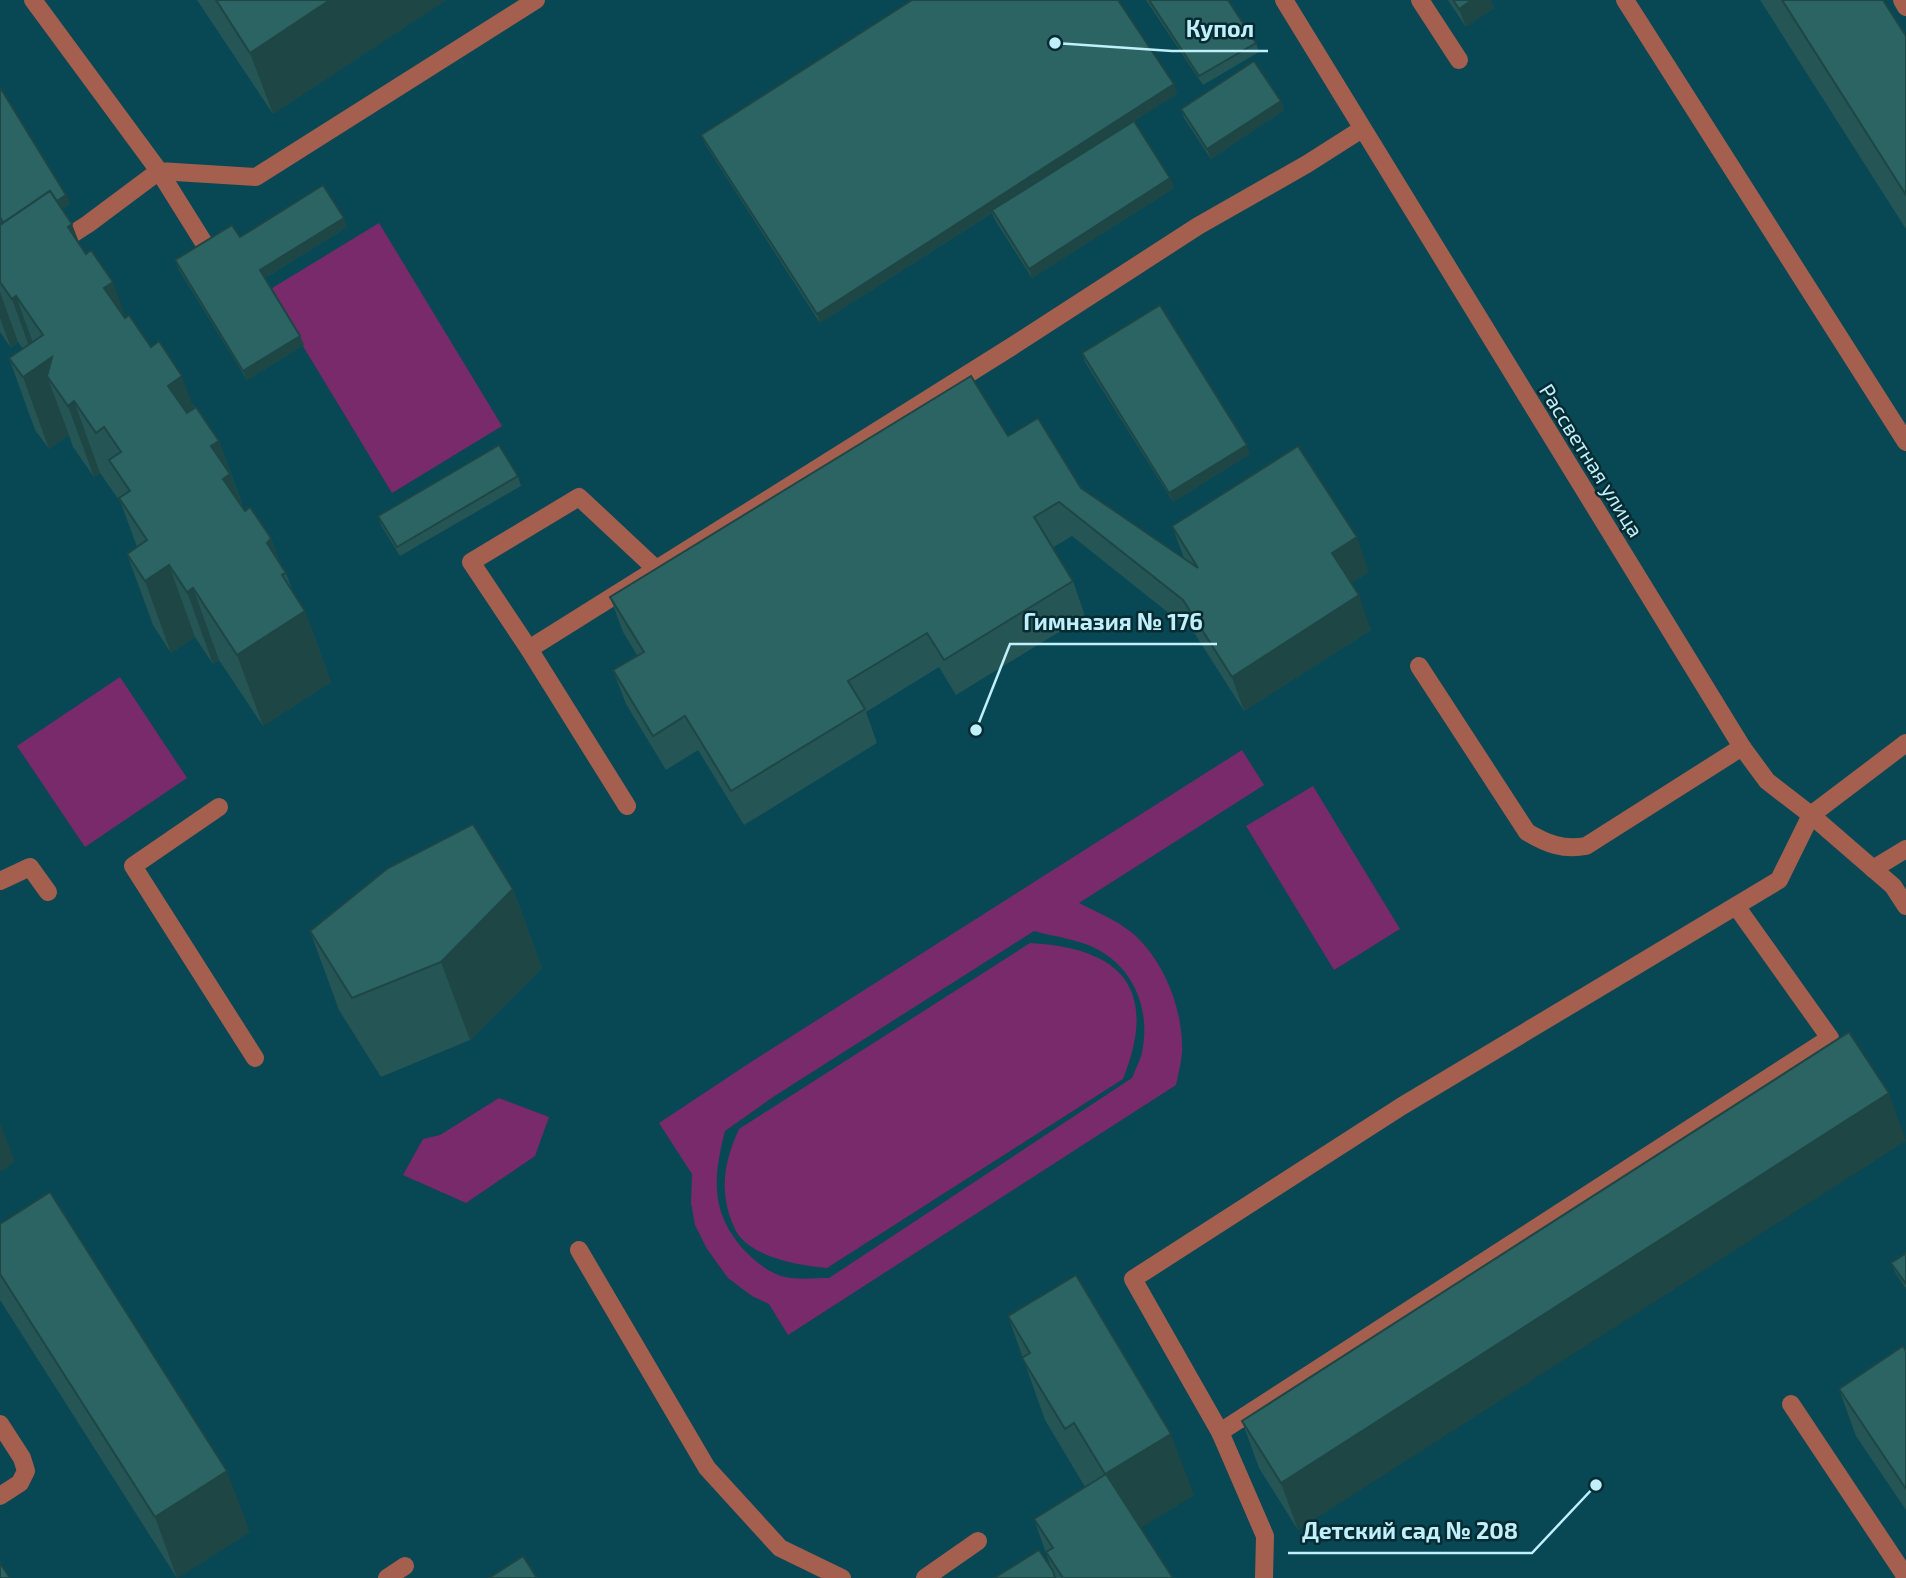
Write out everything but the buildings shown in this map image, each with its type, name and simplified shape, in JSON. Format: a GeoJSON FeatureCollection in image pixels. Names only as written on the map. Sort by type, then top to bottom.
{"type":"FeatureCollection","features":[{"type":"Feature","properties":{"kind":"street"},"geometry":{"type":"LineString","coordinates":[[33,0],[159,171],[209,251]]}},
{"type":"Feature","properties":{"kind":"street"},"geometry":{"type":"LineString","coordinates":[[44,252],[88,225],[159,171],[256,177],[536,0]]}},
{"type":"Feature","properties":{"kind":"street","name":"Рассветная улица"},"geometry":{"type":"LineString","coordinates":[[1284,0],[1742,747],[1766,781],[1811,815],[1893,886],[1906,906]]}},
{"type":"Feature","properties":{"kind":"street"},"geometry":{"type":"LineString","coordinates":[[1420,0],[1459,60]]}},
{"type":"Feature","properties":{"kind":"street"},"geometry":{"type":"LineString","coordinates":[[1625,0],[1906,442]]}},
{"type":"Feature","properties":{"kind":"street"},"geometry":{"type":"LineString","coordinates":[[1902,0],[1906,7]]}},
{"type":"Feature","properties":{"kind":"street"},"geometry":{"type":"LineString","coordinates":[[529,649],[1011,347],[1198,226],[1307,164],[1362,129]]}},
{"type":"Feature","properties":{"kind":"street"},"geometry":{"type":"LineString","coordinates":[[626,806],[529,649],[471,562],[579,497],[656,569]]}},
{"type":"Feature","properties":{"kind":"street"},"geometry":{"type":"LineString","coordinates":[[1419,666],[1527,832],[1545,843],[1571,849],[1586,845],[1742,747]]}},
{"type":"Feature","properties":{"kind":"street"},"geometry":{"type":"LineString","coordinates":[[1264,1578],[1265,1536],[1220,1432],[1133,1279],[1402,1106],[1779,880],[1811,815],[1906,743]]}},
{"type":"Feature","properties":{"kind":"street"},"geometry":{"type":"LineString","coordinates":[[219,807],[133,866],[255,1058]]}},
{"type":"Feature","properties":{"kind":"street"},"geometry":{"type":"LineString","coordinates":[[1873,869],[1906,849]]}},
{"type":"Feature","properties":{"kind":"street"},"geometry":{"type":"LineString","coordinates":[[0,881],[30,867],[48,892]]}},
{"type":"Feature","properties":{"kind":"street"},"geometry":{"type":"LineString","coordinates":[[1220,1432],[1830,1038],[1736,906]]}},
{"type":"Feature","properties":{"kind":"street"},"geometry":{"type":"LineString","coordinates":[[579,1250],[707,1468],[780,1548],[842,1578]]}},
{"type":"Feature","properties":{"kind":"street"},"geometry":{"type":"LineString","coordinates":[[1791,1404],[1906,1577]]}},
{"type":"Feature","properties":{"kind":"street"},"geometry":{"type":"LineString","coordinates":[[0,1424],[22,1458],[26,1471],[20,1483],[0,1496]]}},
{"type":"Feature","properties":{"kind":"street"},"geometry":{"type":"LineString","coordinates":[[925,1578],[978,1541]]}},
{"type":"Feature","properties":{"kind":"street"},"geometry":{"type":"LineString","coordinates":[[387,1578],[405,1566]]}},
{"type":"Feature","properties":{"kind":"shaded area"},"geometry":{"type":"Polygon","coordinates":[[[379,223],[502,426],[392,493],[269,290],[379,223]]]}},
{"type":"Feature","properties":{"kind":"shaded area"},"geometry":{"type":"Polygon","coordinates":[[[120,677],[187,778],[85,847],[17,746],[120,677]]]}},
{"type":"Feature","properties":{"kind":"shaded area"},"geometry":{"type":"Polygon","coordinates":[[[1242,750],[1264,785],[1079,903],[1131,932],[1143,943],[1162,971],[1180,1020],[1182,1057],[1176,1085],[788,1335],[769,1304],[752,1296],[728,1278],[707,1249],[695,1225],[691,1203],[692,1174],[659,1123],[1242,750]],[[1034,931],[773,1097],[725,1131],[718,1164],[717,1194],[720,1209],[734,1237],[754,1259],[785,1277],[829,1278],[1132,1078],[1143,1047],[1144,1019],[1131,981],[1113,960],[1095,948],[1034,931]]]}},
{"type":"Feature","properties":{"kind":"shaded area"},"geometry":{"type":"Polygon","coordinates":[[[1313,786],[1400,929],[1334,970],[1246,826],[1313,786]]]}},
{"type":"Feature","properties":{"kind":"shaded area"},"geometry":{"type":"Polygon","coordinates":[[[1030,943],[1088,954],[1109,964],[1124,979],[1134,998],[1137,1020],[1133,1048],[1123,1079],[827,1268],[793,1263],[770,1256],[741,1238],[729,1214],[725,1192],[728,1160],[739,1129],[1030,943]]]}},
{"type":"Feature","properties":{"kind":"shaded area"},"geometry":{"type":"Polygon","coordinates":[[[499,1098],[549,1117],[535,1156],[466,1203],[403,1175],[423,1139],[440,1135],[499,1098]]]}},
{"type":"Feature","properties":{"kind":"place","name":"Купол"},"geometry":{"type":"Point","coordinates":[1055,43]}},
{"type":"Feature","properties":{"kind":"place","name":"Гимназия № 176"},"geometry":{"type":"Point","coordinates":[976,730]}},
{"type":"Feature","properties":{"kind":"place","name":"Детский сад № 208"},"geometry":{"type":"Point","coordinates":[1596,1485]}}]}
